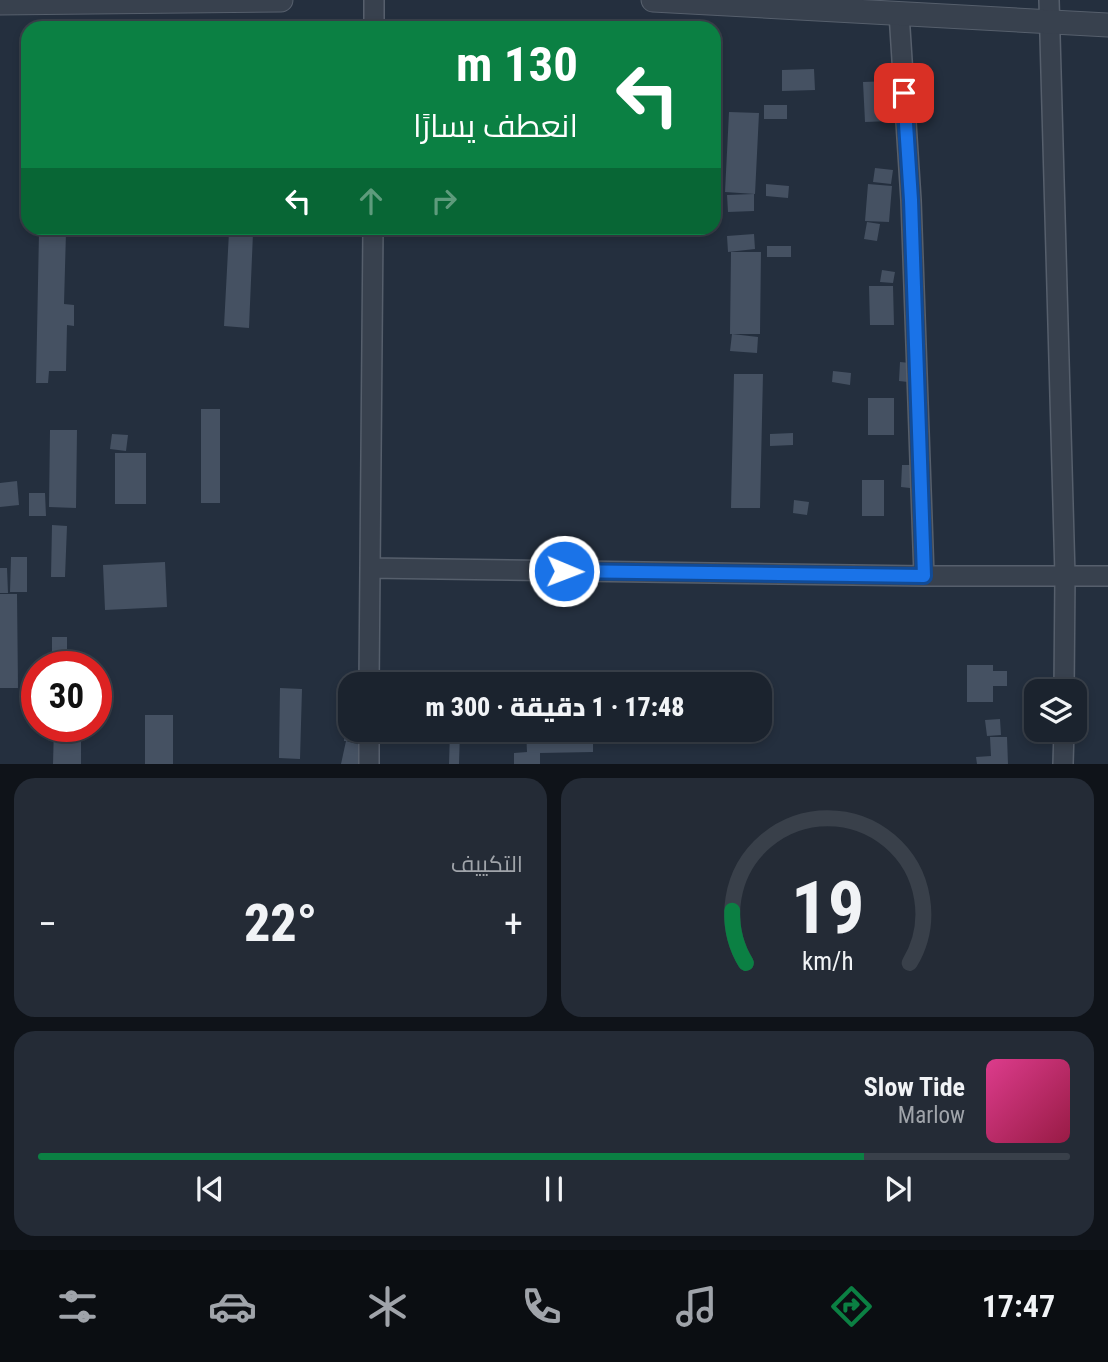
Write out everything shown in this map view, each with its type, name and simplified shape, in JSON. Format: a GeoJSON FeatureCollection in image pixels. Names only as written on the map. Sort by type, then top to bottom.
{"type":"FeatureCollection","features":[{"type":"Feature","properties":{"kind":"street"},"geometry":{"type":"LineString","coordinates":[[0,3],[281,0]]}},
{"type":"Feature","properties":{"kind":"street"},"geometry":{"type":"LineString","coordinates":[[374,0],[374,21]]}},
{"type":"Feature","properties":{"kind":"street"},"geometry":{"type":"LineString","coordinates":[[653,0],[899,13],[1049,11],[1108,25]]}},
{"type":"Feature","properties":{"kind":"street"},"geometry":{"type":"LineString","coordinates":[[1049,11],[1065,576],[1064,679]]}},
{"type":"Feature","properties":{"kind":"street"},"geometry":{"type":"LineString","coordinates":[[899,13],[911,200],[924,576]]}},
{"type":"Feature","properties":{"kind":"street"},"geometry":{"type":"LineString","coordinates":[[369,672],[373,235]]}},
{"type":"Feature","properties":{"kind":"street"},"geometry":{"type":"LineString","coordinates":[[370,568],[1108,576]]}},
{"type":"Feature","properties":{"kind":"street"},"geometry":{"type":"LineString","coordinates":[[369,742],[369,764]]}},
{"type":"Feature","properties":{"kind":"street"},"geometry":{"type":"LineString","coordinates":[[1063,764],[1064,742]]}},
{"type":"Feature","properties":{"kind":"building"},"geometry":{"type":"Polygon","coordinates":[[[878,67],[905,68],[905,78],[878,77],[878,67]]]}},
{"type":"Feature","properties":{"kind":"building"},"geometry":{"type":"Polygon","coordinates":[[[814,69],[815,90],[782,91],[782,70],[814,69]]]}},
{"type":"Feature","properties":{"kind":"building"},"geometry":{"type":"Polygon","coordinates":[[[890,81],[891,121],[865,122],[863,82],[890,81]]]}},
{"type":"Feature","properties":{"kind":"building"},"geometry":{"type":"Polygon","coordinates":[[[764,105],[787,105],[787,119],[764,119],[764,105]]]}},
{"type":"Feature","properties":{"kind":"building"},"geometry":{"type":"Polygon","coordinates":[[[729,112],[759,113],[755,194],[725,192],[729,112]]]}},
{"type":"Feature","properties":{"kind":"building"},"geometry":{"type":"Polygon","coordinates":[[[875,168],[893,170],[891,184],[873,182],[875,168]]]}},
{"type":"Feature","properties":{"kind":"building"},"geometry":{"type":"Polygon","coordinates":[[[766,184],[789,186],[788,198],[766,196],[766,184]]]}},
{"type":"Feature","properties":{"kind":"building"},"geometry":{"type":"Polygon","coordinates":[[[868,184],[892,186],[889,222],[865,221],[868,184]]]}},
{"type":"Feature","properties":{"kind":"building"},"geometry":{"type":"Polygon","coordinates":[[[754,194],[754,211],[728,212],[727,195],[754,194]]]}},
{"type":"Feature","properties":{"kind":"building"},"geometry":{"type":"Polygon","coordinates":[[[867,222],[880,224],[877,241],[864,239],[867,222]]]}},
{"type":"Feature","properties":{"kind":"building"},"geometry":{"type":"Polygon","coordinates":[[[754,234],[755,249],[728,252],[727,236],[754,234]]]}},
{"type":"Feature","properties":{"kind":"building"},"geometry":{"type":"Polygon","coordinates":[[[39,235],[66,235],[64,304],[74,305],[74,326],[67,325],[66,371],[49,371],[48,383],[36,383],[39,235]]]}},
{"type":"Feature","properties":{"kind":"building"},"geometry":{"type":"Polygon","coordinates":[[[229,235],[253,235],[249,328],[224,326],[229,235]]]}},
{"type":"Feature","properties":{"kind":"building"},"geometry":{"type":"Polygon","coordinates":[[[767,246],[791,246],[791,257],[767,257],[767,246]]]}},
{"type":"Feature","properties":{"kind":"building"},"geometry":{"type":"Polygon","coordinates":[[[731,252],[761,252],[760,334],[730,334],[731,252]]]}},
{"type":"Feature","properties":{"kind":"building"},"geometry":{"type":"Polygon","coordinates":[[[882,270],[895,272],[893,283],[880,282],[882,270]]]}},
{"type":"Feature","properties":{"kind":"building"},"geometry":{"type":"Polygon","coordinates":[[[869,286],[893,286],[894,325],[870,325],[869,286]]]}},
{"type":"Feature","properties":{"kind":"building"},"geometry":{"type":"Polygon","coordinates":[[[732,334],[758,337],[757,353],[730,351],[732,334]]]}},
{"type":"Feature","properties":{"kind":"building"},"geometry":{"type":"Polygon","coordinates":[[[900,362],[910,363],[908,382],[899,381],[900,362]]]}},
{"type":"Feature","properties":{"kind":"building"},"geometry":{"type":"Polygon","coordinates":[[[833,371],[851,373],[850,385],[832,382],[833,371]]]}},
{"type":"Feature","properties":{"kind":"building"},"geometry":{"type":"Polygon","coordinates":[[[734,374],[763,374],[760,508],[731,508],[734,374]]]}},
{"type":"Feature","properties":{"kind":"building"},"geometry":{"type":"Polygon","coordinates":[[[868,398],[894,398],[894,435],[868,435],[868,398]]]}},
{"type":"Feature","properties":{"kind":"building"},"geometry":{"type":"Polygon","coordinates":[[[201,409],[220,409],[220,503],[201,503],[201,409]]]}},
{"type":"Feature","properties":{"kind":"building"},"geometry":{"type":"Polygon","coordinates":[[[50,430],[77,430],[76,508],[49,507],[50,430]]]}},
{"type":"Feature","properties":{"kind":"building"},"geometry":{"type":"Polygon","coordinates":[[[793,433],[793,445],[770,446],[770,434],[793,433]]]}},
{"type":"Feature","properties":{"kind":"building"},"geometry":{"type":"Polygon","coordinates":[[[112,434],[128,435],[126,451],[110,449],[112,434]]]}},
{"type":"Feature","properties":{"kind":"building"},"geometry":{"type":"Polygon","coordinates":[[[115,453],[146,453],[146,504],[115,504],[115,453]]]}},
{"type":"Feature","properties":{"kind":"building"},"geometry":{"type":"Polygon","coordinates":[[[902,465],[911,465],[910,488],[901,487],[902,465]]]}},
{"type":"Feature","properties":{"kind":"building"},"geometry":{"type":"Polygon","coordinates":[[[862,480],[884,480],[884,516],[862,516],[862,480]]]}},
{"type":"Feature","properties":{"kind":"building"},"geometry":{"type":"Polygon","coordinates":[[[17,481],[19,505],[0,507],[0,483],[17,481]]]}},
{"type":"Feature","properties":{"kind":"building"},"geometry":{"type":"Polygon","coordinates":[[[29,493],[45,493],[46,516],[29,516],[29,493]]]}},
{"type":"Feature","properties":{"kind":"building"},"geometry":{"type":"Polygon","coordinates":[[[794,500],[809,502],[807,515],[793,513],[794,500]]]}},
{"type":"Feature","properties":{"kind":"building"},"geometry":{"type":"Polygon","coordinates":[[[52,525],[67,526],[65,577],[51,577],[52,525]]]}},
{"type":"Feature","properties":{"kind":"building"},"geometry":{"type":"Polygon","coordinates":[[[11,557],[27,557],[27,592],[10,592],[11,557]]]}},
{"type":"Feature","properties":{"kind":"building"},"geometry":{"type":"Polygon","coordinates":[[[165,562],[167,607],[105,610],[103,565],[165,562]]]}},
{"type":"Feature","properties":{"kind":"building"},"geometry":{"type":"Polygon","coordinates":[[[0,568],[7,568],[8,593],[0,593],[0,568]]]}},
{"type":"Feature","properties":{"kind":"building"},"geometry":{"type":"Polygon","coordinates":[[[0,594],[17,594],[18,688],[0,688],[0,594]]]}},
{"type":"Feature","properties":{"kind":"building"},"geometry":{"type":"Polygon","coordinates":[[[52,637],[67,637],[67,651],[52,651],[52,637]]]}},
{"type":"Feature","properties":{"kind":"building"},"geometry":{"type":"Polygon","coordinates":[[[967,665],[993,665],[993,671],[1007,671],[1007,686],[993,686],[993,702],[967,702],[967,665]]]}},
{"type":"Feature","properties":{"kind":"building"},"geometry":{"type":"Polygon","coordinates":[[[280,688],[302,689],[300,759],[279,758],[280,688]]]}},
{"type":"Feature","properties":{"kind":"building"},"geometry":{"type":"Polygon","coordinates":[[[145,715],[173,715],[173,764],[145,764],[145,715]]]}},
{"type":"Feature","properties":{"kind":"building"},"geometry":{"type":"Polygon","coordinates":[[[1000,719],[1001,735],[987,736],[985,720],[1000,719]]]}},
{"type":"Feature","properties":{"kind":"building"},"geometry":{"type":"Polygon","coordinates":[[[990,737],[1007,737],[1008,764],[977,764],[976,757],[991,756],[990,737]]]}},
{"type":"Feature","properties":{"kind":"building"},"geometry":{"type":"Polygon","coordinates":[[[54,742],[81,742],[81,764],[53,764],[54,742]]]}},
{"type":"Feature","properties":{"kind":"building"},"geometry":{"type":"Polygon","coordinates":[[[346,742],[365,746],[360,764],[341,764],[346,742]]]}},
{"type":"Feature","properties":{"kind":"building"},"geometry":{"type":"Polygon","coordinates":[[[450,742],[460,742],[459,764],[449,764],[450,742]]]}},
{"type":"Feature","properties":{"kind":"building"},"geometry":{"type":"Polygon","coordinates":[[[527,742],[593,742],[593,752],[540,753],[540,764],[514,764],[514,753],[527,752],[527,742]]]}},
{"type":"Feature","properties":{"kind":"route"},"geometry":{"type":"LineString","coordinates":[[564,571],[924,576],[911,200],[904,93]]}}]}
